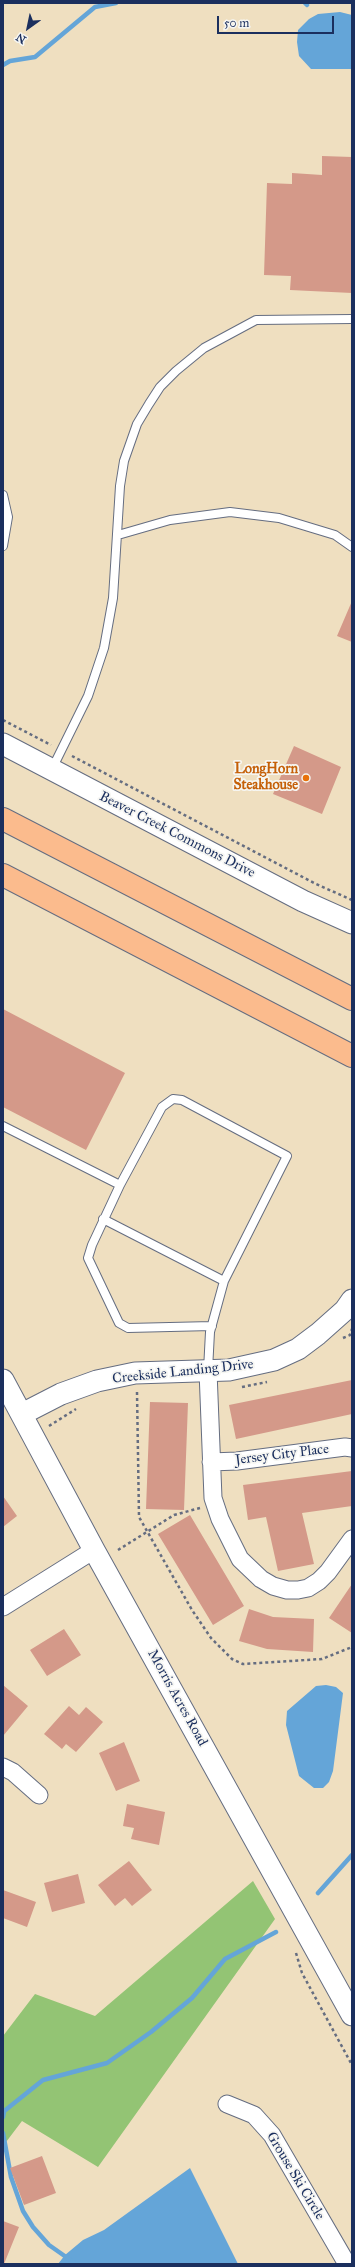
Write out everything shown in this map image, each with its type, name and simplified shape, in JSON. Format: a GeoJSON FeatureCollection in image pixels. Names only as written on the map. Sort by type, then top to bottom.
{"type":"FeatureCollection","features":[{"type":"Feature","properties":{"kind":"highway"},"geometry":{"type":"LineString","coordinates":[[3,819],[352,1000]]}},
{"type":"Feature","properties":{"kind":"highway"},"geometry":{"type":"LineString","coordinates":[[3,875],[352,1056]]}},
{"type":"Feature","properties":{"kind":"street","name":"Beaver Creek Commons Drive"},"geometry":{"type":"LineString","coordinates":[[3,744],[323,911],[352,923]]}},
{"type":"Feature","properties":{"kind":"street","name":"Creekside Landing Drive"},"geometry":{"type":"LineString","coordinates":[[22,1414],[61,1394],[97,1381],[135,1373],[249,1367],[274,1360],[303,1345],[350,1309]]}},
{"type":"Feature","properties":{"kind":"street"},"geometry":{"type":"LineString","coordinates":[[208,1370],[213,1498],[230,1540],[240,1559],[250,1570],[273,1586],[287,1590],[298,1590],[308,1588],[319,1581],[328,1572],[352,1539]]}},
{"type":"Feature","properties":{"kind":"street","name":"Morris Acres Road"},"geometry":{"type":"LineString","coordinates":[[3,1380],[94,1550],[352,2015]]}},
{"type":"Feature","properties":{"kind":"street","name":"Jersey City Place"},"geometry":{"type":"LineString","coordinates":[[211,1462],[237,1461],[345,1446],[352,1448]]}},
{"type":"Feature","properties":{"kind":"street"},"geometry":{"type":"LineString","coordinates":[[3,1607],[94,1550]]}},
{"type":"Feature","properties":{"kind":"street"},"geometry":{"type":"LineString","coordinates":[[3,1767],[13,1772],[39,1795]]}},
{"type":"Feature","properties":{"kind":"street","name":"Grouse Ski Circle"},"geometry":{"type":"LineString","coordinates":[[228,2104],[254,2115],[272,2135],[347,2264]]}},
{"type":"Feature","properties":{"kind":"lane"},"geometry":{"type":"LineString","coordinates":[[52,770],[88,696],[96,675],[109,625],[118,535],[120,486],[129,443],[149,404],[160,388],[176,371],[216,340],[256,320],[352,319]]}},
{"type":"Feature","properties":{"kind":"lane"},"geometry":{"type":"LineString","coordinates":[[3,495],[8,518],[3,546]]}},
{"type":"Feature","properties":{"kind":"lane"},"geometry":{"type":"LineString","coordinates":[[118,535],[170,520],[230,512],[279,518],[335,535],[352,547]]}},
{"type":"Feature","properties":{"kind":"lane"},"geometry":{"type":"LineString","coordinates":[[208,1370],[212,1326],[224,1281],[287,1156],[182,1100],[172,1099],[162,1107],[120,1185],[103,1219],[88,1258],[119,1323],[128,1328],[212,1326]]}},
{"type":"Feature","properties":{"kind":"lane"},"geometry":{"type":"LineString","coordinates":[[3,1126],[120,1185]]}},
{"type":"Feature","properties":{"kind":"lane"},"geometry":{"type":"LineString","coordinates":[[103,1219],[224,1281]]}},
{"type":"Feature","properties":{"kind":"path"},"geometry":{"type":"LineString","coordinates":[[3,720],[43,741]]}},
{"type":"Feature","properties":{"kind":"path"},"geometry":{"type":"LineString","coordinates":[[78,759],[316,884],[352,900]]}},
{"type":"Feature","properties":{"kind":"path"},"geometry":{"type":"LineString","coordinates":[[132,1392],[143,1392]]}},
{"type":"Feature","properties":{"kind":"path"},"geometry":{"type":"LineString","coordinates":[[137,1392],[139,1517],[188,1604],[206,1631],[236,1662],[268,1664],[322,1659],[352,1648]]}},
{"type":"Feature","properties":{"kind":"path"},"geometry":{"type":"LineString","coordinates":[[49,1426],[77,1409]]}},
{"type":"Feature","properties":{"kind":"path"},"geometry":{"type":"LineString","coordinates":[[118,1550],[147,1530],[174,1515],[204,1507]]}},
{"type":"Feature","properties":{"kind":"path"},"geometry":{"type":"LineString","coordinates":[[294,1947],[302,1973],[352,2065]]}},
{"type":"Feature","properties":{"kind":"green space"},"geometry":{"type":"Polygon","coordinates":[[[253,1881],[275,1919],[98,2167],[22,2121],[3,2146],[3,2036],[35,1994],[95,2016],[253,1881]]]}},
{"type":"Feature","properties":{"kind":"water"},"geometry":{"type":"Polygon","coordinates":[[[340,12],[352,15],[352,69],[311,69],[299,56],[297,42],[298,30],[309,19],[318,14],[340,12]]]}},
{"type":"Feature","properties":{"kind":"water"},"geometry":{"type":"Polygon","coordinates":[[[326,1685],[336,1687],[343,1693],[333,1771],[329,1782],[323,1788],[314,1788],[299,1776],[286,1725],[287,1711],[316,1686],[326,1685]]]}},
{"type":"Feature","properties":{"kind":"water"},"geometry":{"type":"Polygon","coordinates":[[[190,2168],[238,2264],[58,2264],[65,2255],[83,2240],[104,2230],[190,2168]]]}},
{"type":"Feature","properties":{"kind":"building"},"geometry":{"type":"Polygon","coordinates":[[[322,156],[352,157],[352,293],[290,290],[291,276],[264,275],[267,183],[292,184],[292,173],[322,175],[322,156]]]}},
{"type":"Feature","properties":{"kind":"building"},"geometry":{"type":"Polygon","coordinates":[[[352,601],[352,642],[337,636],[352,601]]]}},
{"type":"Feature","properties":{"kind":"building"},"geometry":{"type":"Polygon","coordinates":[[[294,746],[341,767],[322,814],[273,794],[294,746]]]}},
{"type":"Feature","properties":{"kind":"building"},"geometry":{"type":"Polygon","coordinates":[[[3,1009],[125,1073],[86,1150],[3,1107],[3,1009]]]}},
{"type":"Feature","properties":{"kind":"building"},"geometry":{"type":"Polygon","coordinates":[[[352,1380],[352,1414],[236,1439],[229,1405],[352,1380]]]}},
{"type":"Feature","properties":{"kind":"building"},"geometry":{"type":"Polygon","coordinates":[[[150,1402],[188,1403],[184,1510],[146,1509],[150,1402]]]}},
{"type":"Feature","properties":{"kind":"building"},"geometry":{"type":"Polygon","coordinates":[[[352,1471],[352,1506],[302,1513],[314,1564],[278,1571],[266,1517],[248,1520],[243,1485],[352,1471]]]}},
{"type":"Feature","properties":{"kind":"building"},"geometry":{"type":"Polygon","coordinates":[[[3,1496],[17,1516],[3,1527],[3,1496]]]}},
{"type":"Feature","properties":{"kind":"building"},"geometry":{"type":"Polygon","coordinates":[[[190,1515],[244,1606],[213,1625],[158,1534],[190,1515]]]}},
{"type":"Feature","properties":{"kind":"building"},"geometry":{"type":"Polygon","coordinates":[[[352,1584],[352,1633],[329,1618],[352,1584]]]}},
{"type":"Feature","properties":{"kind":"building"},"geometry":{"type":"Polygon","coordinates":[[[249,1609],[273,1617],[314,1619],[313,1652],[267,1649],[239,1641],[249,1609]]]}},
{"type":"Feature","properties":{"kind":"building"},"geometry":{"type":"Polygon","coordinates":[[[64,1629],[81,1655],[47,1676],[30,1650],[64,1629]]]}},
{"type":"Feature","properties":{"kind":"building"},"geometry":{"type":"Polygon","coordinates":[[[3,1685],[28,1706],[3,1736],[3,1685]]]}},
{"type":"Feature","properties":{"kind":"building"},"geometry":{"type":"Polygon","coordinates":[[[69,1706],[79,1715],[86,1707],[103,1722],[76,1752],[66,1744],[62,1749],[44,1734],[69,1706]]]}},
{"type":"Feature","properties":{"kind":"building"},"geometry":{"type":"Polygon","coordinates":[[[124,1742],[140,1781],[116,1791],[99,1753],[124,1742]]]}},
{"type":"Feature","properties":{"kind":"building"},"geometry":{"type":"Polygon","coordinates":[[[127,1804],[165,1812],[159,1845],[131,1839],[134,1828],[123,1826],[127,1804]]]}},
{"type":"Feature","properties":{"kind":"building"},"geometry":{"type":"Polygon","coordinates":[[[129,1861],[152,1890],[132,1906],[125,1898],[115,1906],[98,1885],[129,1861]]]}},
{"type":"Feature","properties":{"kind":"building"},"geometry":{"type":"Polygon","coordinates":[[[78,1874],[85,1903],[52,1912],[44,1883],[78,1874]]]}},
{"type":"Feature","properties":{"kind":"building"},"geometry":{"type":"Polygon","coordinates":[[[3,1890],[36,1902],[27,1927],[3,1918],[3,1890]]]}},
{"type":"Feature","properties":{"kind":"building"},"geometry":{"type":"Polygon","coordinates":[[[42,2156],[56,2193],[24,2205],[10,2168],[42,2156]]]}},
{"type":"Feature","properties":{"kind":"building"},"geometry":{"type":"Polygon","coordinates":[[[3,2221],[19,2227],[4,2264],[3,2264],[3,2221]]]}},
{"type":"Feature","properties":{"kind":"waterway"},"geometry":{"type":"LineString","coordinates":[[3,65],[10,61],[35,57],[95,7],[116,3]]}},
{"type":"Feature","properties":{"kind":"waterway"},"geometry":{"type":"LineString","coordinates":[[318,1893],[352,1855]]}},
{"type":"Feature","properties":{"kind":"waterway"},"geometry":{"type":"LineString","coordinates":[[3,2112],[43,2080],[107,2063],[151,2032],[192,1998],[225,1959],[276,1932]]}},
{"type":"Feature","properties":{"kind":"waterway"},"geometry":{"type":"LineString","coordinates":[[3,2117],[4,2112]]}},
{"type":"Feature","properties":{"kind":"waterway"},"geometry":{"type":"LineString","coordinates":[[3,2133],[11,2177],[23,2211],[33,2227],[49,2245],[76,2264]]}},
{"type":"Feature","properties":{"kind":"place","name":"LongHorn Steakhouse"},"geometry":{"type":"Point","coordinates":[306,778]}}]}
